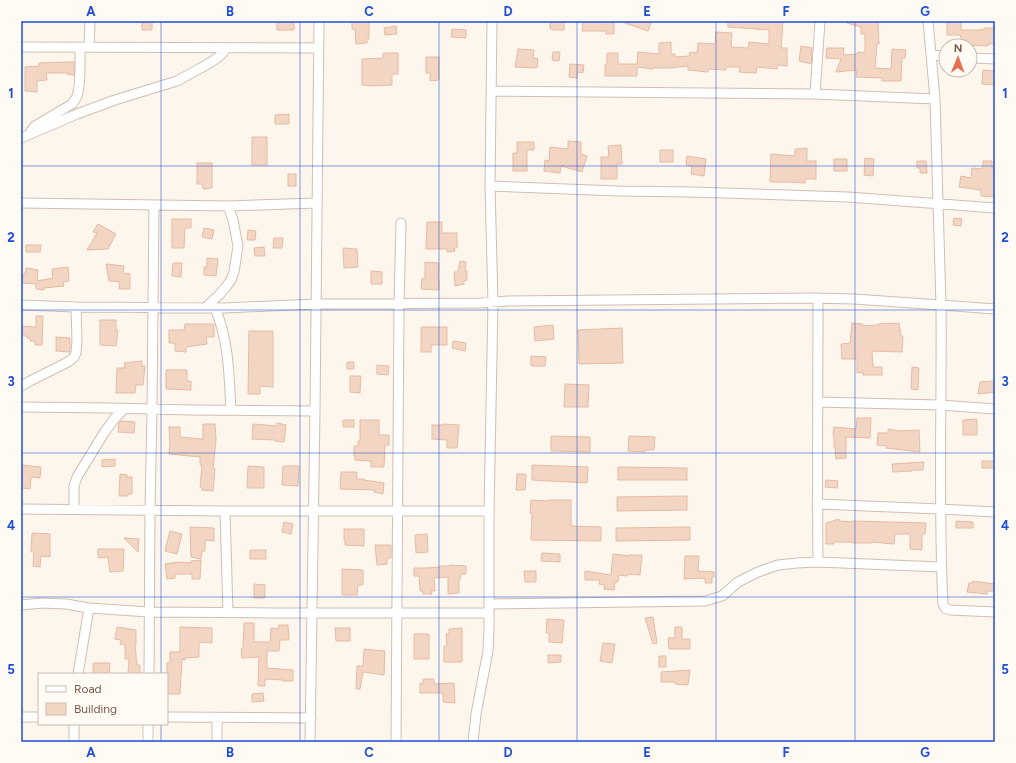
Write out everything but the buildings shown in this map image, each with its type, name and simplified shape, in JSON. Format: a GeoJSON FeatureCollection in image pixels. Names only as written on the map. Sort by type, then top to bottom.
{"type":"FeatureCollection","features":[{"type":"Feature","properties":{"kind":"street"},"geometry":{"type":"LineString","coordinates":[[89,47],[90,21]]}},
{"type":"Feature","properties":{"kind":"street"},"geometry":{"type":"LineString","coordinates":[[310,742],[315,411],[318,21]]}},
{"type":"Feature","properties":{"kind":"street"},"geometry":{"type":"LineString","coordinates":[[473,742],[476,714],[488,651],[493,303],[490,186],[492,21]]}},
{"type":"Feature","properties":{"kind":"street"},"geometry":{"type":"LineString","coordinates":[[815,94],[820,21]]}},
{"type":"Feature","properties":{"kind":"street"},"geometry":{"type":"LineString","coordinates":[[928,21],[935,99],[941,305],[940,509],[943,604],[945,608],[950,610],[995,612]]}},
{"type":"Feature","properties":{"kind":"street"},"geometry":{"type":"LineString","coordinates":[[21,47],[318,48]]}},
{"type":"Feature","properties":{"kind":"street"},"geometry":{"type":"LineString","coordinates":[[25,136],[35,126],[72,104],[76,99],[78,95],[80,47]]}},
{"type":"Feature","properties":{"kind":"street"},"geometry":{"type":"LineString","coordinates":[[25,136],[115,100],[177,81],[213,61],[222,54],[226,48]]}},
{"type":"Feature","properties":{"kind":"street"},"geometry":{"type":"LineString","coordinates":[[931,55],[938,55]]}},
{"type":"Feature","properties":{"kind":"street"},"geometry":{"type":"LineString","coordinates":[[978,58],[995,59]]}},
{"type":"Feature","properties":{"kind":"street"},"geometry":{"type":"LineString","coordinates":[[491,91],[815,94],[935,99]]}},
{"type":"Feature","properties":{"kind":"street"},"geometry":{"type":"LineString","coordinates":[[490,186],[611,191],[841,197],[995,208]]}},
{"type":"Feature","properties":{"kind":"street"},"geometry":{"type":"LineString","coordinates":[[21,204],[228,206],[317,203]]}},
{"type":"Feature","properties":{"kind":"street"},"geometry":{"type":"LineString","coordinates":[[149,673],[154,205]]}},
{"type":"Feature","properties":{"kind":"street"},"geometry":{"type":"LineString","coordinates":[[210,308],[231,280],[237,256],[238,246],[236,232],[228,206]]}},
{"type":"Feature","properties":{"kind":"street"},"geometry":{"type":"LineString","coordinates":[[396,742],[399,304],[401,223]]}},
{"type":"Feature","properties":{"kind":"street"},"geometry":{"type":"LineString","coordinates":[[818,298],[818,562]]}},
{"type":"Feature","properties":{"kind":"street"},"geometry":{"type":"LineString","coordinates":[[21,305],[210,308],[316,304],[818,298],[854,299],[995,309]]}},
{"type":"Feature","properties":{"kind":"street"},"geometry":{"type":"LineString","coordinates":[[21,386],[68,362],[74,357],[76,353],[77,340],[76,307]]}},
{"type":"Feature","properties":{"kind":"street"},"geometry":{"type":"LineString","coordinates":[[210,308],[222,325],[228,355],[231,410]]}},
{"type":"Feature","properties":{"kind":"street"},"geometry":{"type":"LineString","coordinates":[[818,402],[940,405],[995,409]]}},
{"type":"Feature","properties":{"kind":"street"},"geometry":{"type":"LineString","coordinates":[[21,407],[315,411]]}},
{"type":"Feature","properties":{"kind":"street"},"geometry":{"type":"LineString","coordinates":[[74,509],[74,486],[77,477],[104,433],[124,408]]}},
{"type":"Feature","properties":{"kind":"street"},"geometry":{"type":"LineString","coordinates":[[817,504],[995,512]]}},
{"type":"Feature","properties":{"kind":"street"},"geometry":{"type":"LineString","coordinates":[[21,509],[489,511]]}},
{"type":"Feature","properties":{"kind":"street"},"geometry":{"type":"LineString","coordinates":[[225,511],[228,612]]}},
{"type":"Feature","properties":{"kind":"street"},"geometry":{"type":"LineString","coordinates":[[21,605],[42,603],[66,604],[89,608],[149,612],[312,613],[397,612],[705,601],[722,596],[738,582],[758,572],[778,565],[797,562],[941,567]]}},
{"type":"Feature","properties":{"kind":"street"},"geometry":{"type":"LineString","coordinates":[[78,673],[89,608]]}},
{"type":"Feature","properties":{"kind":"street"},"geometry":{"type":"LineString","coordinates":[[21,717],[38,717]]}},
{"type":"Feature","properties":{"kind":"street"},"geometry":{"type":"LineString","coordinates":[[168,717],[311,718]]}},
{"type":"Feature","properties":{"kind":"street"},"geometry":{"type":"LineString","coordinates":[[217,718],[217,742]]}},
{"type":"Feature","properties":{"kind":"street"},"geometry":{"type":"LineString","coordinates":[[74,725],[74,742]]}},
{"type":"Feature","properties":{"kind":"street"},"geometry":{"type":"LineString","coordinates":[[148,725],[148,742]]}}]}
